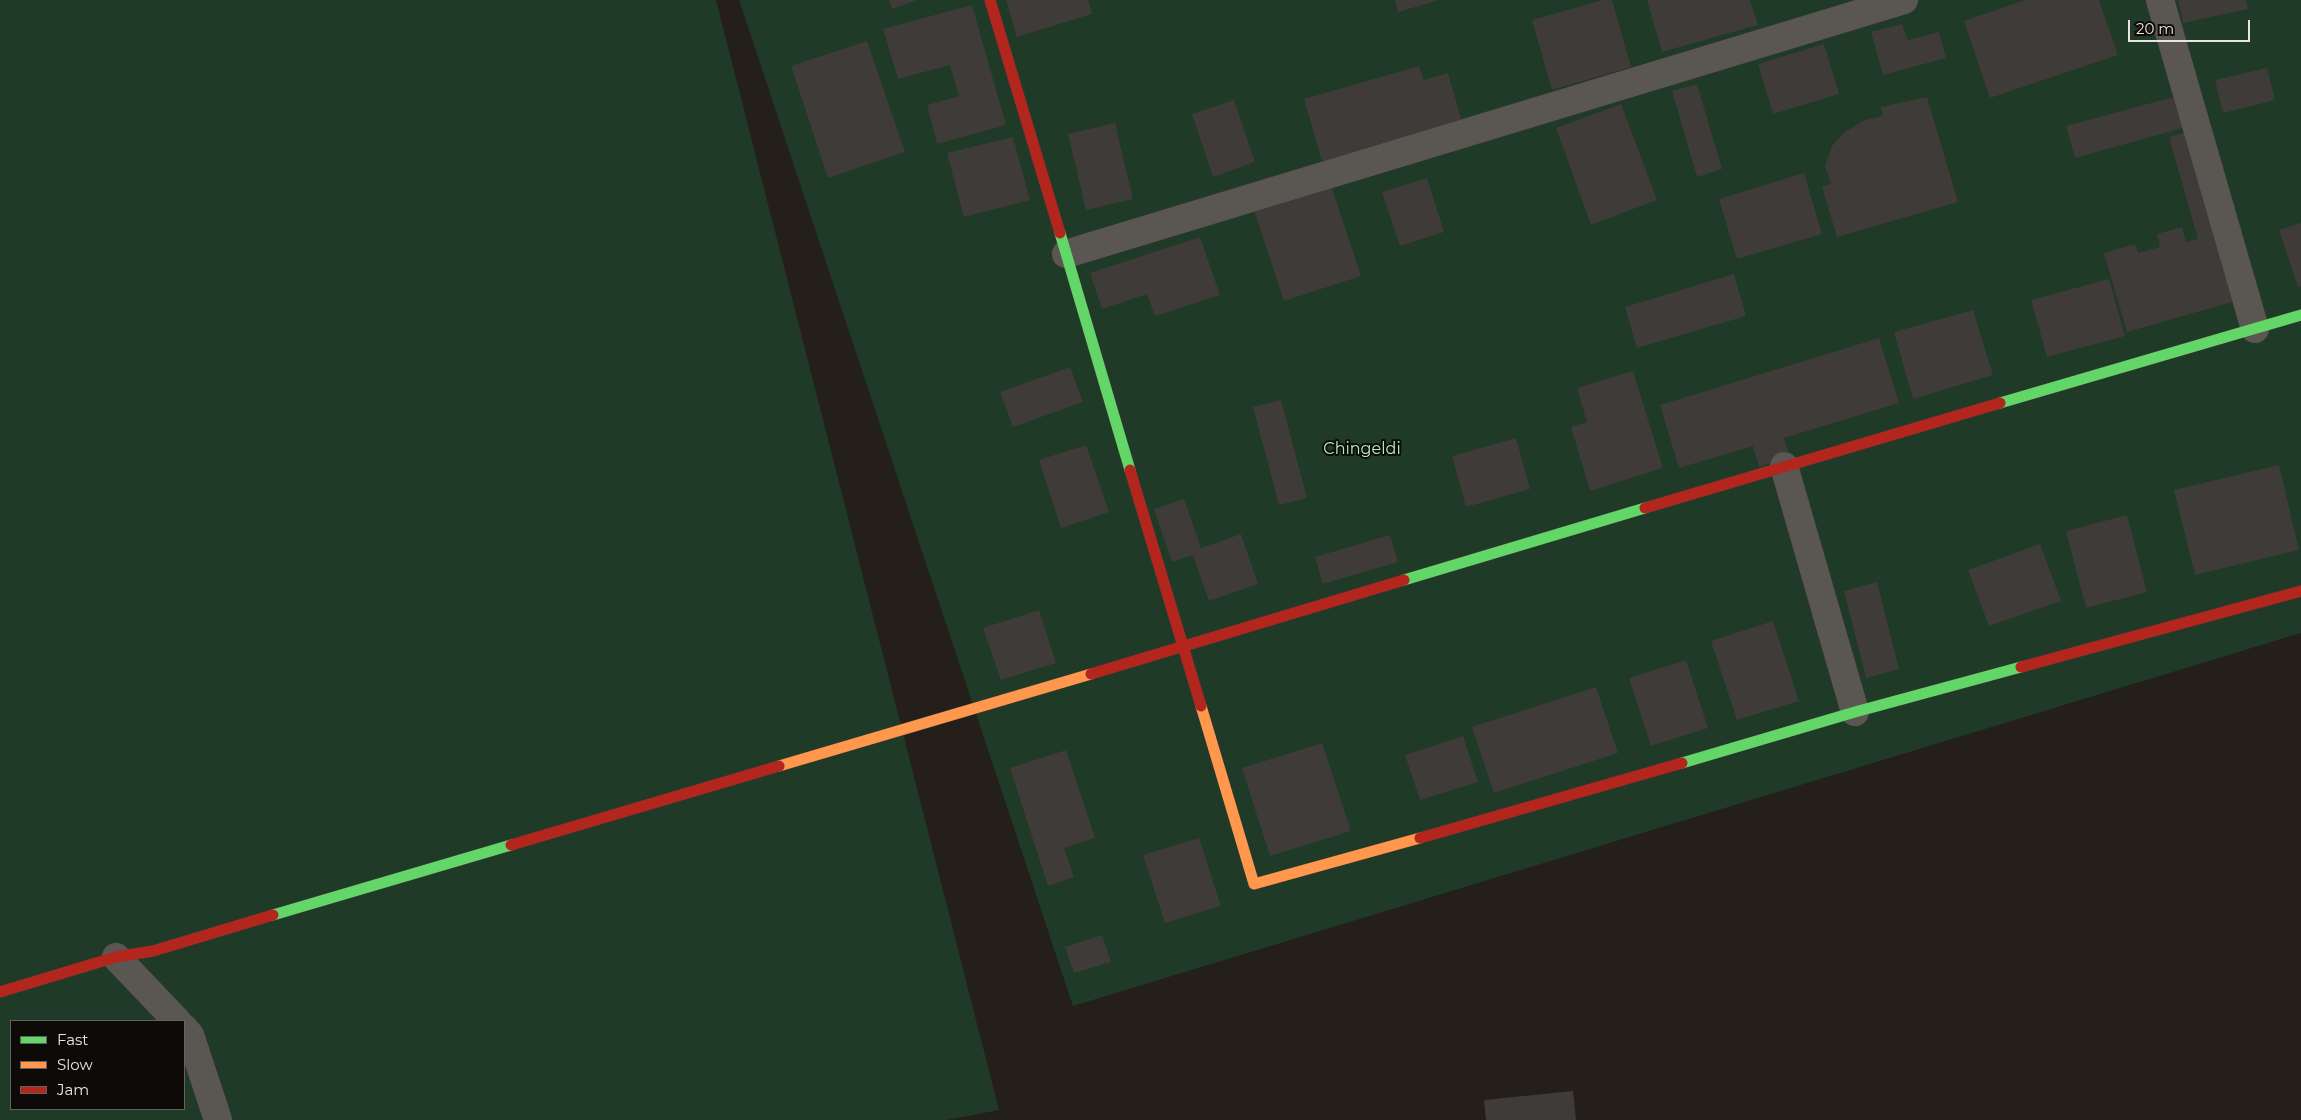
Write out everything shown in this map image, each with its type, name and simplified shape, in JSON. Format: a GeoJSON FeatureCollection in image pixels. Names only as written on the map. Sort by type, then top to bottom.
{"type":"FeatureCollection","features":[{"type":"Feature","properties":{"kind":"street"},"geometry":{"type":"LineString","coordinates":[[990,0],[1254,884],[1490,819],[1855,712],[2301,591]]}},
{"type":"Feature","properties":{"kind":"street"},"geometry":{"type":"LineString","coordinates":[[1066,254],[1904,0]]}},
{"type":"Feature","properties":{"kind":"street"},"geometry":{"type":"LineString","coordinates":[[2160,0],[2255,329]]}},
{"type":"Feature","properties":{"kind":"street"},"geometry":{"type":"LineString","coordinates":[[0,992],[116,957],[153,951],[1182,647],[1784,466],[2301,315]]}},
{"type":"Feature","properties":{"kind":"street"},"geometry":{"type":"LineString","coordinates":[[1784,466],[1855,712]]}},
{"type":"Feature","properties":{"kind":"street"},"geometry":{"type":"LineString","coordinates":[[116,957],[176,1020]]}},
{"type":"Feature","properties":{"kind":"street"},"geometry":{"type":"LineString","coordinates":[[185,1029],[190,1035],[218,1120]]}},
{"type":"Feature","properties":{"kind":"green space"},"geometry":{"type":"Polygon","coordinates":[[[0,0],[716,0],[999,1110],[947,1120],[0,1120],[0,0]]]}},
{"type":"Feature","properties":{"kind":"green space","name":"Chingeldi"},"geometry":{"type":"Polygon","coordinates":[[[739,0],[2301,0],[2301,633],[1073,1006],[739,0]]]}},
{"type":"Feature","properties":{"kind":"building"},"geometry":{"type":"Polygon","coordinates":[[[889,0],[917,0],[892,9],[889,0]]]}},
{"type":"Feature","properties":{"kind":"building"},"geometry":{"type":"Polygon","coordinates":[[[1006,0],[1088,0],[1092,14],[1017,37],[1006,0]]]}},
{"type":"Feature","properties":{"kind":"building"},"geometry":{"type":"Polygon","coordinates":[[[1395,0],[1436,0],[1436,1],[1398,12],[1395,0]]]}},
{"type":"Feature","properties":{"kind":"building"},"geometry":{"type":"Polygon","coordinates":[[[1603,0],[1612,0],[1631,67],[1552,90],[1532,20],[1603,0]]]}},
{"type":"Feature","properties":{"kind":"building"},"geometry":{"type":"Polygon","coordinates":[[[1647,0],[1750,0],[1758,25],[1662,52],[1647,0]]]}},
{"type":"Feature","properties":{"kind":"building"},"geometry":{"type":"Polygon","coordinates":[[[2025,0],[2099,0],[2118,55],[1990,98],[1964,21],[2025,0]]]}},
{"type":"Feature","properties":{"kind":"building"},"geometry":{"type":"Polygon","coordinates":[[[2178,0],[2246,0],[2248,9],[2183,23],[2178,0]]]}},
{"type":"Feature","properties":{"kind":"building"},"geometry":{"type":"Polygon","coordinates":[[[972,5],[1006,125],[937,144],[927,105],[959,96],[950,65],[898,79],[883,29],[972,5]]]}},
{"type":"Feature","properties":{"kind":"building"},"geometry":{"type":"Polygon","coordinates":[[[1902,24],[1908,40],[1939,32],[1946,58],[1883,75],[1871,32],[1902,24]]]}},
{"type":"Feature","properties":{"kind":"building"},"geometry":{"type":"Polygon","coordinates":[[[867,41],[905,152],[828,178],[791,66],[867,41]]]}},
{"type":"Feature","properties":{"kind":"building"},"geometry":{"type":"Polygon","coordinates":[[[1824,44],[1839,94],[1773,114],[1758,64],[1824,44]]]}},
{"type":"Feature","properties":{"kind":"building"},"geometry":{"type":"Polygon","coordinates":[[[1419,66],[1424,80],[1448,73],[1463,125],[1323,165],[1304,99],[1419,66]]]}},
{"type":"Feature","properties":{"kind":"building"},"geometry":{"type":"Polygon","coordinates":[[[2267,68],[2275,100],[2223,113],[2215,80],[2267,68]]]}},
{"type":"Feature","properties":{"kind":"building"},"geometry":{"type":"Polygon","coordinates":[[[1697,84],[1722,169],[1697,177],[1672,91],[1697,84]]]}},
{"type":"Feature","properties":{"kind":"building"},"geometry":{"type":"Polygon","coordinates":[[[2181,95],[2190,126],[2075,158],[2066,126],[2181,95]]]}},
{"type":"Feature","properties":{"kind":"building"},"geometry":{"type":"Polygon","coordinates":[[[1927,97],[1958,202],[1837,237],[1822,187],[1831,183],[1825,166],[1832,146],[1845,132],[1865,120],[1883,116],[1881,107],[1927,97]]]}},
{"type":"Feature","properties":{"kind":"building"},"geometry":{"type":"Polygon","coordinates":[[[1234,100],[1255,162],[1213,177],[1192,114],[1234,100]]]}},
{"type":"Feature","properties":{"kind":"building"},"geometry":{"type":"Polygon","coordinates":[[[1621,104],[1657,200],[1591,225],[1556,128],[1621,104]]]}},
{"type":"Feature","properties":{"kind":"building"},"geometry":{"type":"Polygon","coordinates":[[[1115,123],[1133,199],[1086,210],[1068,134],[1115,123]]]}},
{"type":"Feature","properties":{"kind":"building"},"geometry":{"type":"Polygon","coordinates":[[[2190,131],[2239,300],[2127,332],[2104,253],[2135,244],[2138,253],[2160,247],[2157,234],[2182,227],[2186,242],[2198,239],[2169,137],[2190,131]]]}},
{"type":"Feature","properties":{"kind":"building"},"geometry":{"type":"Polygon","coordinates":[[[1013,137],[1030,200],[964,217],[947,153],[1013,137]]]}},
{"type":"Feature","properties":{"kind":"building"},"geometry":{"type":"Polygon","coordinates":[[[1804,173],[1822,234],[1737,259],[1719,199],[1804,173]]]}},
{"type":"Feature","properties":{"kind":"building"},"geometry":{"type":"Polygon","coordinates":[[[1427,178],[1444,232],[1400,246],[1382,192],[1427,178]]]}},
{"type":"Feature","properties":{"kind":"building"},"geometry":{"type":"Polygon","coordinates":[[[1331,186],[1361,276],[1284,301],[1254,210],[1331,186]]]}},
{"type":"Feature","properties":{"kind":"building"},"geometry":{"type":"Polygon","coordinates":[[[2301,223],[2301,286],[2298,287],[2279,230],[2301,223]]]}},
{"type":"Feature","properties":{"kind":"building"},"geometry":{"type":"Polygon","coordinates":[[[1200,237],[1220,295],[1155,316],[1147,294],[1102,309],[1090,273],[1200,237]]]}},
{"type":"Feature","properties":{"kind":"building"},"geometry":{"type":"Polygon","coordinates":[[[1734,274],[1746,316],[1637,348],[1625,307],[1734,274]]]}},
{"type":"Feature","properties":{"kind":"building"},"geometry":{"type":"Polygon","coordinates":[[[2109,279],[2125,336],[2047,357],[2031,300],[2109,279]]]}},
{"type":"Feature","properties":{"kind":"building"},"geometry":{"type":"Polygon","coordinates":[[[1973,310],[1993,375],[1913,399],[1894,332],[1973,310]]]}},
{"type":"Feature","properties":{"kind":"building"},"geometry":{"type":"Polygon","coordinates":[[[1879,338],[1899,403],[1784,438],[1790,457],[1759,467],[1753,446],[1679,468],[1660,405],[1879,338]]]}},
{"type":"Feature","properties":{"kind":"building"},"geometry":{"type":"Polygon","coordinates":[[[1070,367],[1083,402],[1013,427],[1000,392],[1070,367]]]}},
{"type":"Feature","properties":{"kind":"building"},"geometry":{"type":"Polygon","coordinates":[[[1633,371],[1663,468],[1590,491],[1571,427],[1587,422],[1577,388],[1633,371]]]}},
{"type":"Feature","properties":{"kind":"building"},"geometry":{"type":"Polygon","coordinates":[[[1281,400],[1307,498],[1279,505],[1253,407],[1281,400]]]}},
{"type":"Feature","properties":{"kind":"building"},"geometry":{"type":"Polygon","coordinates":[[[1516,438],[1530,489],[1466,507],[1452,456],[1516,438]]]}},
{"type":"Feature","properties":{"kind":"building"},"geometry":{"type":"Polygon","coordinates":[[[1086,445],[1109,512],[1061,528],[1039,460],[1086,445]]]}},
{"type":"Feature","properties":{"kind":"building"},"geometry":{"type":"Polygon","coordinates":[[[2279,465],[2299,550],[2195,575],[2174,490],[2279,465]]]}},
{"type":"Feature","properties":{"kind":"building"},"geometry":{"type":"Polygon","coordinates":[[[1184,499],[1201,548],[1241,534],[1258,584],[1209,601],[1193,555],[1172,562],[1154,509],[1184,499]]]}},
{"type":"Feature","properties":{"kind":"building"},"geometry":{"type":"Polygon","coordinates":[[[2127,515],[2147,592],[2086,608],[2066,531],[2127,515]]]}},
{"type":"Feature","properties":{"kind":"building"},"geometry":{"type":"Polygon","coordinates":[[[1390,535],[1398,562],[1323,584],[1315,557],[1390,535]]]}},
{"type":"Feature","properties":{"kind":"building"},"geometry":{"type":"Polygon","coordinates":[[[2040,544],[2061,601],[1989,626],[1968,570],[2040,544]]]}},
{"type":"Feature","properties":{"kind":"building"},"geometry":{"type":"Polygon","coordinates":[[[1877,582],[1899,669],[1866,678],[1844,591],[1877,582]]]}},
{"type":"Feature","properties":{"kind":"building"},"geometry":{"type":"Polygon","coordinates":[[[1039,610],[1056,663],[1001,680],[983,628],[1039,610]]]}},
{"type":"Feature","properties":{"kind":"building"},"geometry":{"type":"Polygon","coordinates":[[[1773,621],[1799,701],[1737,720],[1711,641],[1773,621]]]}},
{"type":"Feature","properties":{"kind":"building"},"geometry":{"type":"Polygon","coordinates":[[[1686,660],[1708,728],[1651,746],[1629,678],[1686,660]]]}},
{"type":"Feature","properties":{"kind":"building"},"geometry":{"type":"Polygon","coordinates":[[[1596,687],[1618,753],[1494,793],[1472,727],[1596,687]]]}},
{"type":"Feature","properties":{"kind":"building"},"geometry":{"type":"Polygon","coordinates":[[[1463,736],[1478,782],[1420,800],[1405,755],[1463,736]]]}},
{"type":"Feature","properties":{"kind":"building"},"geometry":{"type":"Polygon","coordinates":[[[1322,743],[1351,831],[1270,856],[1242,768],[1322,743]]]}},
{"type":"Feature","properties":{"kind":"building"},"geometry":{"type":"Polygon","coordinates":[[[1066,750],[1095,838],[1064,848],[1074,877],[1048,886],[1010,768],[1066,750]]]}},
{"type":"Feature","properties":{"kind":"building"},"geometry":{"type":"Polygon","coordinates":[[[1199,838],[1221,906],[1165,923],[1143,855],[1199,838]]]}},
{"type":"Feature","properties":{"kind":"building"},"geometry":{"type":"Polygon","coordinates":[[[1102,935],[1111,962],[1074,973],[1065,947],[1102,935]]]}},
{"type":"Feature","properties":{"kind":"building"},"geometry":{"type":"Polygon","coordinates":[[[1573,1091],[1576,1120],[1486,1120],[1484,1100],[1573,1091]]]}},
{"type":"Feature","properties":{"kind":"traffic: fast"},"geometry":{"type":"LineString","coordinates":[[1060,233],[1130,470]]}},
{"type":"Feature","properties":{"kind":"traffic: fast"},"geometry":{"type":"LineString","coordinates":[[2000,403],[2301,315]]}},
{"type":"Feature","properties":{"kind":"traffic: fast"},"geometry":{"type":"LineString","coordinates":[[1404,580],[1645,508]]}},
{"type":"Feature","properties":{"kind":"traffic: fast"},"geometry":{"type":"LineString","coordinates":[[1682,763],[1855,712],[2021,667]]}},
{"type":"Feature","properties":{"kind":"traffic: fast"},"geometry":{"type":"LineString","coordinates":[[273,915],[511,845]]}},
{"type":"Feature","properties":{"kind":"traffic: slow"},"geometry":{"type":"LineString","coordinates":[[779,766],[1091,674]]}},
{"type":"Feature","properties":{"kind":"traffic: slow"},"geometry":{"type":"LineString","coordinates":[[1201,706],[1254,884],[1420,838]]}},
{"type":"Feature","properties":{"kind":"traffic: jam"},"geometry":{"type":"LineString","coordinates":[[990,0],[1060,233]]}},
{"type":"Feature","properties":{"kind":"traffic: jam"},"geometry":{"type":"LineString","coordinates":[[1645,508],[2000,403]]}},
{"type":"Feature","properties":{"kind":"traffic: jam"},"geometry":{"type":"LineString","coordinates":[[1130,470],[1201,706]]}},
{"type":"Feature","properties":{"kind":"traffic: jam"},"geometry":{"type":"LineString","coordinates":[[1091,674],[1404,580]]}},
{"type":"Feature","properties":{"kind":"traffic: jam"},"geometry":{"type":"LineString","coordinates":[[2021,667],[2301,591]]}},
{"type":"Feature","properties":{"kind":"traffic: jam"},"geometry":{"type":"LineString","coordinates":[[1420,838],[1682,763]]}},
{"type":"Feature","properties":{"kind":"traffic: jam"},"geometry":{"type":"LineString","coordinates":[[511,845],[779,766]]}},
{"type":"Feature","properties":{"kind":"traffic: jam"},"geometry":{"type":"LineString","coordinates":[[0,992],[116,957],[153,951],[273,915]]}}]}
